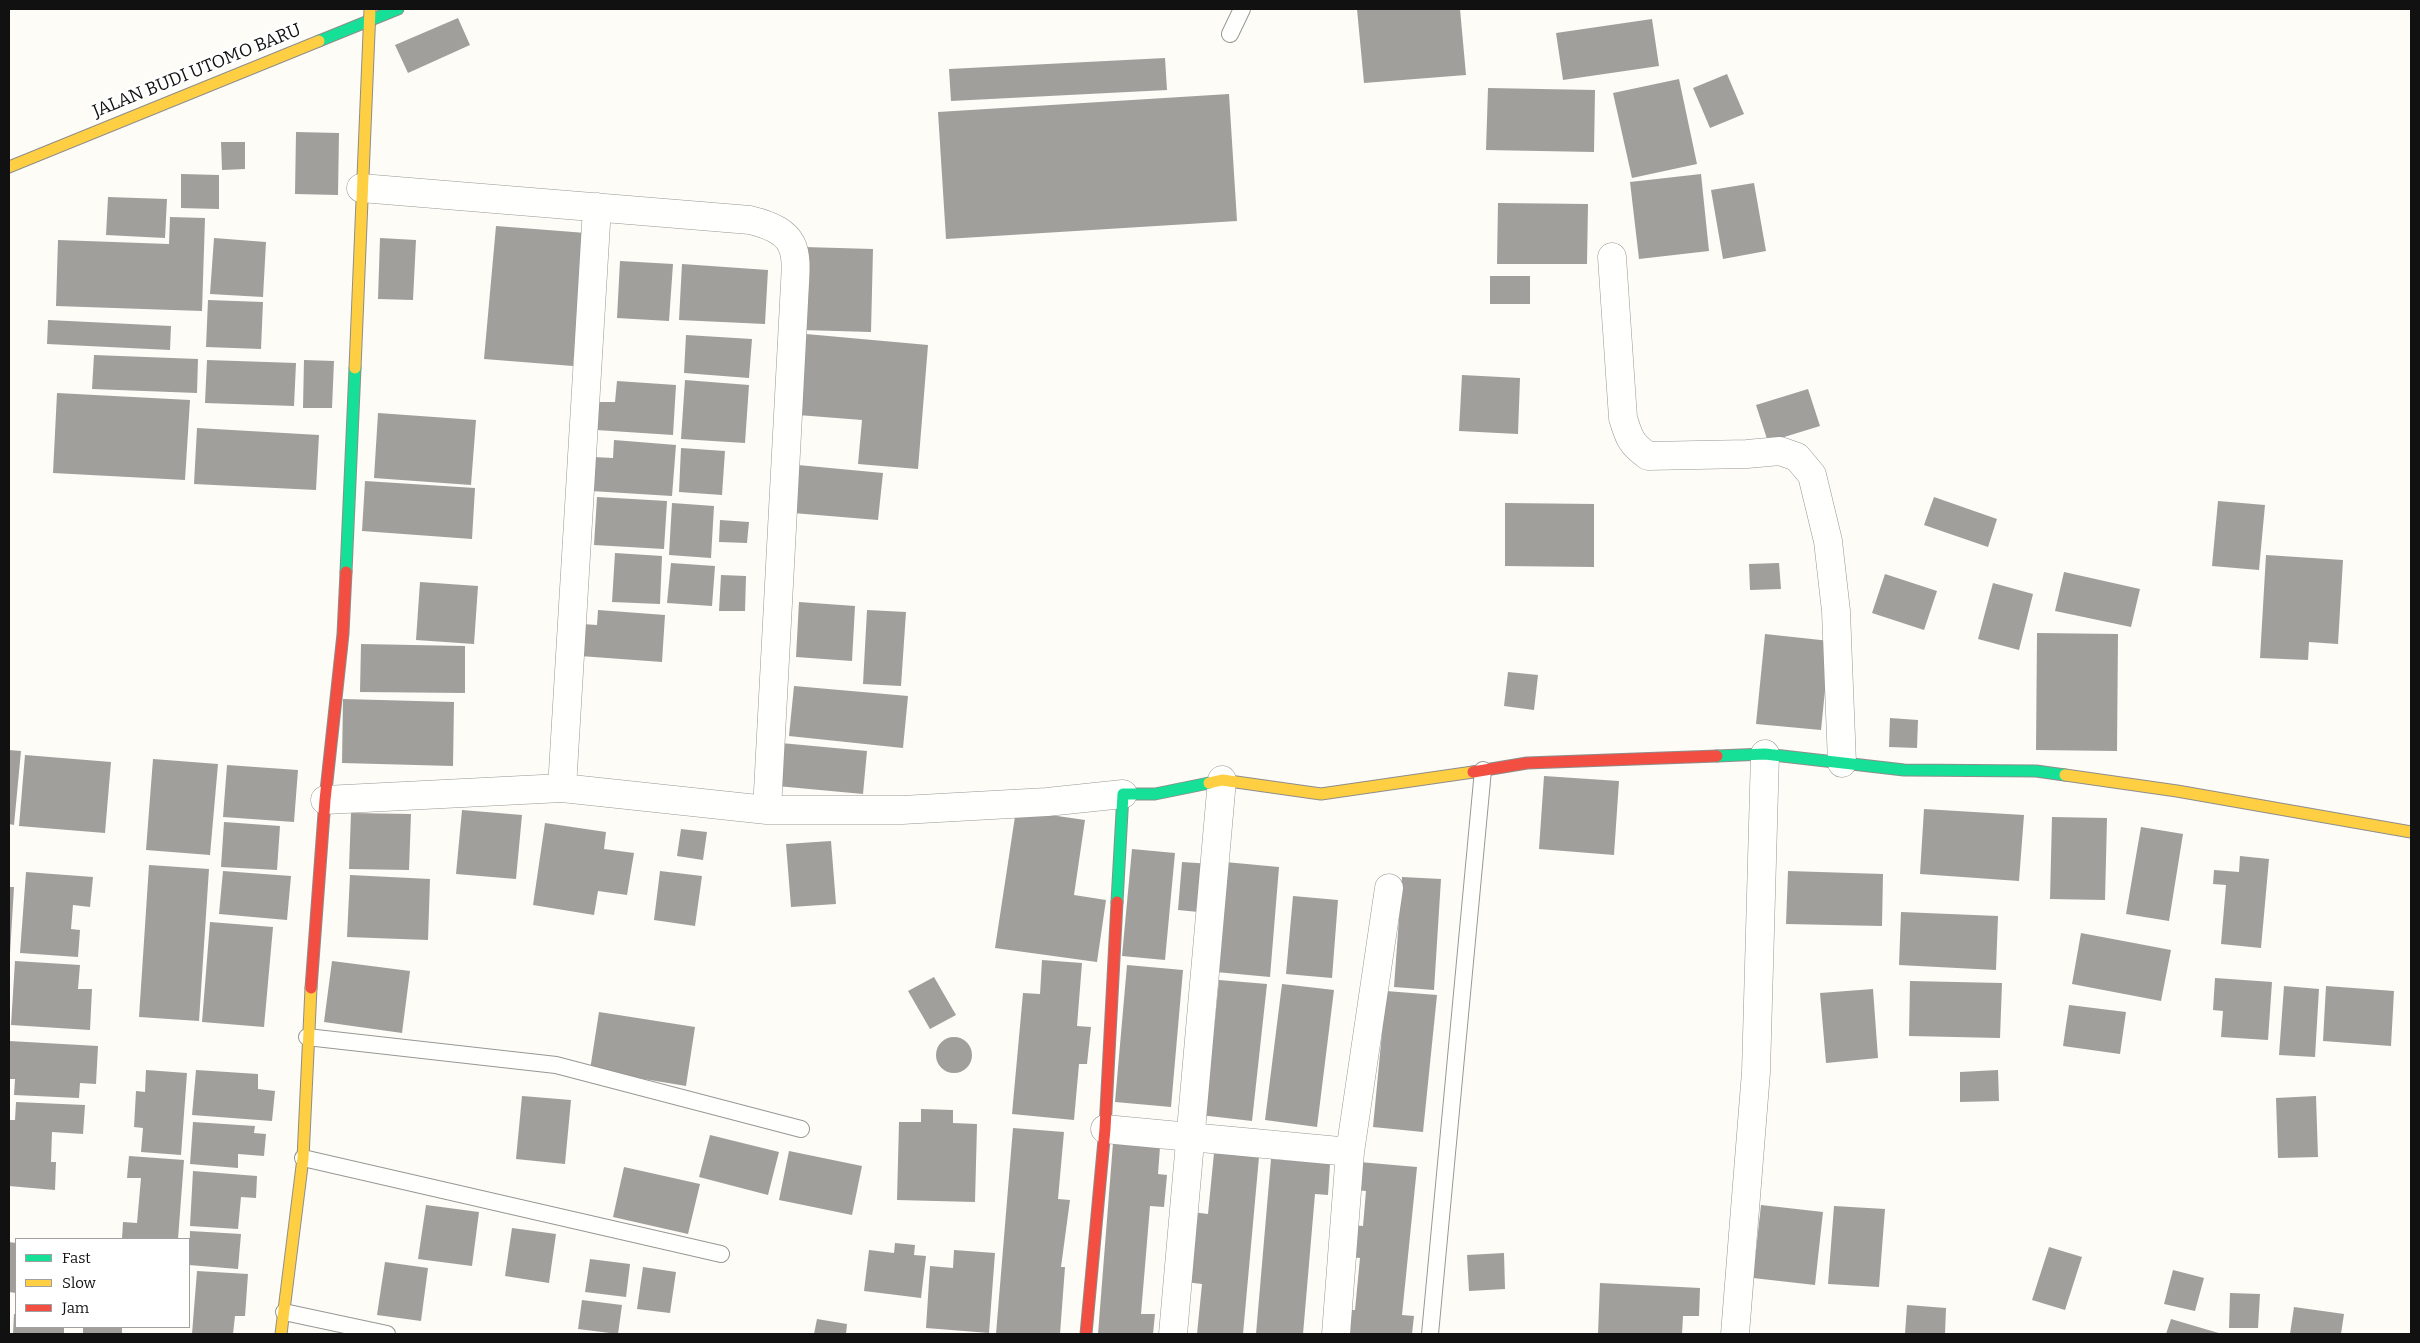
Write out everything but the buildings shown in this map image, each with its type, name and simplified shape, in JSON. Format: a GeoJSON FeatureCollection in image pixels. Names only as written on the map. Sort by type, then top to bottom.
{"type":"FeatureCollection","features":[{"type":"Feature","properties":{"kind":"street","name":"JALAN BUDI UTOMO BARU"},"geometry":{"type":"LineString","coordinates":[[9,167],[369,14],[398,9]]}},
{"type":"Feature","properties":{"kind":"street"},"geometry":{"type":"LineString","coordinates":[[281,1334],[303,1158],[307,1037],[326,800],[343,634],[369,14]]}},
{"type":"Feature","properties":{"kind":"street"},"geometry":{"type":"LineString","coordinates":[[361,188],[750,220],[771,225],[784,232],[791,241],[796,259],[767,810]]}},
{"type":"Feature","properties":{"kind":"street"},"geometry":{"type":"LineString","coordinates":[[562,788],[597,208]]}},
{"type":"Feature","properties":{"kind":"street"},"geometry":{"type":"LineString","coordinates":[[1612,257],[1623,418],[1629,438],[1635,447],[1648,456],[1747,454],[1780,451],[1797,457],[1812,475],[1828,541],[1836,612],[1842,763]]}},
{"type":"Feature","properties":{"kind":"street"},"geometry":{"type":"LineString","coordinates":[[326,800],[562,788],[767,810],[902,810],[1047,802],[1123,794],[1155,794],[1222,780],[1320,794],[1411,782],[1527,763],[1765,754],[1904,770],[2028,771],[2057,774],[2136,784],[2411,832]]}},
{"type":"Feature","properties":{"kind":"street"},"geometry":{"type":"LineString","coordinates":[[1736,1334],[1756,1072],[1765,754]]}},
{"type":"Feature","properties":{"kind":"street"},"geometry":{"type":"LineString","coordinates":[[1173,1334],[1222,780]]}},
{"type":"Feature","properties":{"kind":"street"},"geometry":{"type":"LineString","coordinates":[[1086,1334],[1105,1129],[1123,794]]}},
{"type":"Feature","properties":{"kind":"street"},"geometry":{"type":"LineString","coordinates":[[1336,1334],[1350,1152],[1389,888]]}},
{"type":"Feature","properties":{"kind":"street"},"geometry":{"type":"LineString","coordinates":[[1105,1129],[1350,1152]]}},
{"type":"Feature","properties":{"kind":"lane"},"geometry":{"type":"LineString","coordinates":[[1230,34],[1242,9]]}},
{"type":"Feature","properties":{"kind":"lane"},"geometry":{"type":"LineString","coordinates":[[1430,1334],[1482,770]]}},
{"type":"Feature","properties":{"kind":"lane"},"geometry":{"type":"LineString","coordinates":[[307,1037],[556,1065],[801,1129]]}},
{"type":"Feature","properties":{"kind":"lane"},"geometry":{"type":"LineString","coordinates":[[303,1158],[721,1254]]}},
{"type":"Feature","properties":{"kind":"lane"},"geometry":{"type":"LineString","coordinates":[[284,1312],[387,1334]]}},
{"type":"Feature","properties":{"kind":"traffic: fast"},"geometry":{"type":"LineString","coordinates":[[319,41],[398,9]]}},
{"type":"Feature","properties":{"kind":"traffic: fast"},"geometry":{"type":"LineString","coordinates":[[346,572],[355,368]]}},
{"type":"Feature","properties":{"kind":"traffic: fast"},"geometry":{"type":"LineString","coordinates":[[1717,756],[1765,754],[1904,770],[2036,771],[2065,775]]}},
{"type":"Feature","properties":{"kind":"traffic: fast"},"geometry":{"type":"LineString","coordinates":[[1117,902],[1123,794],[1155,794],[1209,783]]}},
{"type":"Feature","properties":{"kind":"traffic: slow"},"geometry":{"type":"LineString","coordinates":[[355,368],[370,9]]}},
{"type":"Feature","properties":{"kind":"traffic: slow"},"geometry":{"type":"LineString","coordinates":[[9,167],[319,41]]}},
{"type":"Feature","properties":{"kind":"traffic: slow"},"geometry":{"type":"LineString","coordinates":[[1209,783],[1222,780],[1321,794],[1473,772]]}},
{"type":"Feature","properties":{"kind":"traffic: slow"},"geometry":{"type":"LineString","coordinates":[[2065,775],[2177,791],[2411,832]]}},
{"type":"Feature","properties":{"kind":"traffic: slow"},"geometry":{"type":"LineString","coordinates":[[281,1334],[303,1158],[311,988]]}},
{"type":"Feature","properties":{"kind":"traffic: jam"},"geometry":{"type":"LineString","coordinates":[[311,988],[325,800],[343,634],[346,572]]}},
{"type":"Feature","properties":{"kind":"traffic: jam"},"geometry":{"type":"LineString","coordinates":[[1473,772],[1527,763],[1717,756]]}},
{"type":"Feature","properties":{"kind":"traffic: jam"},"geometry":{"type":"LineString","coordinates":[[1086,1334],[1105,1129],[1117,902]]}}]}
